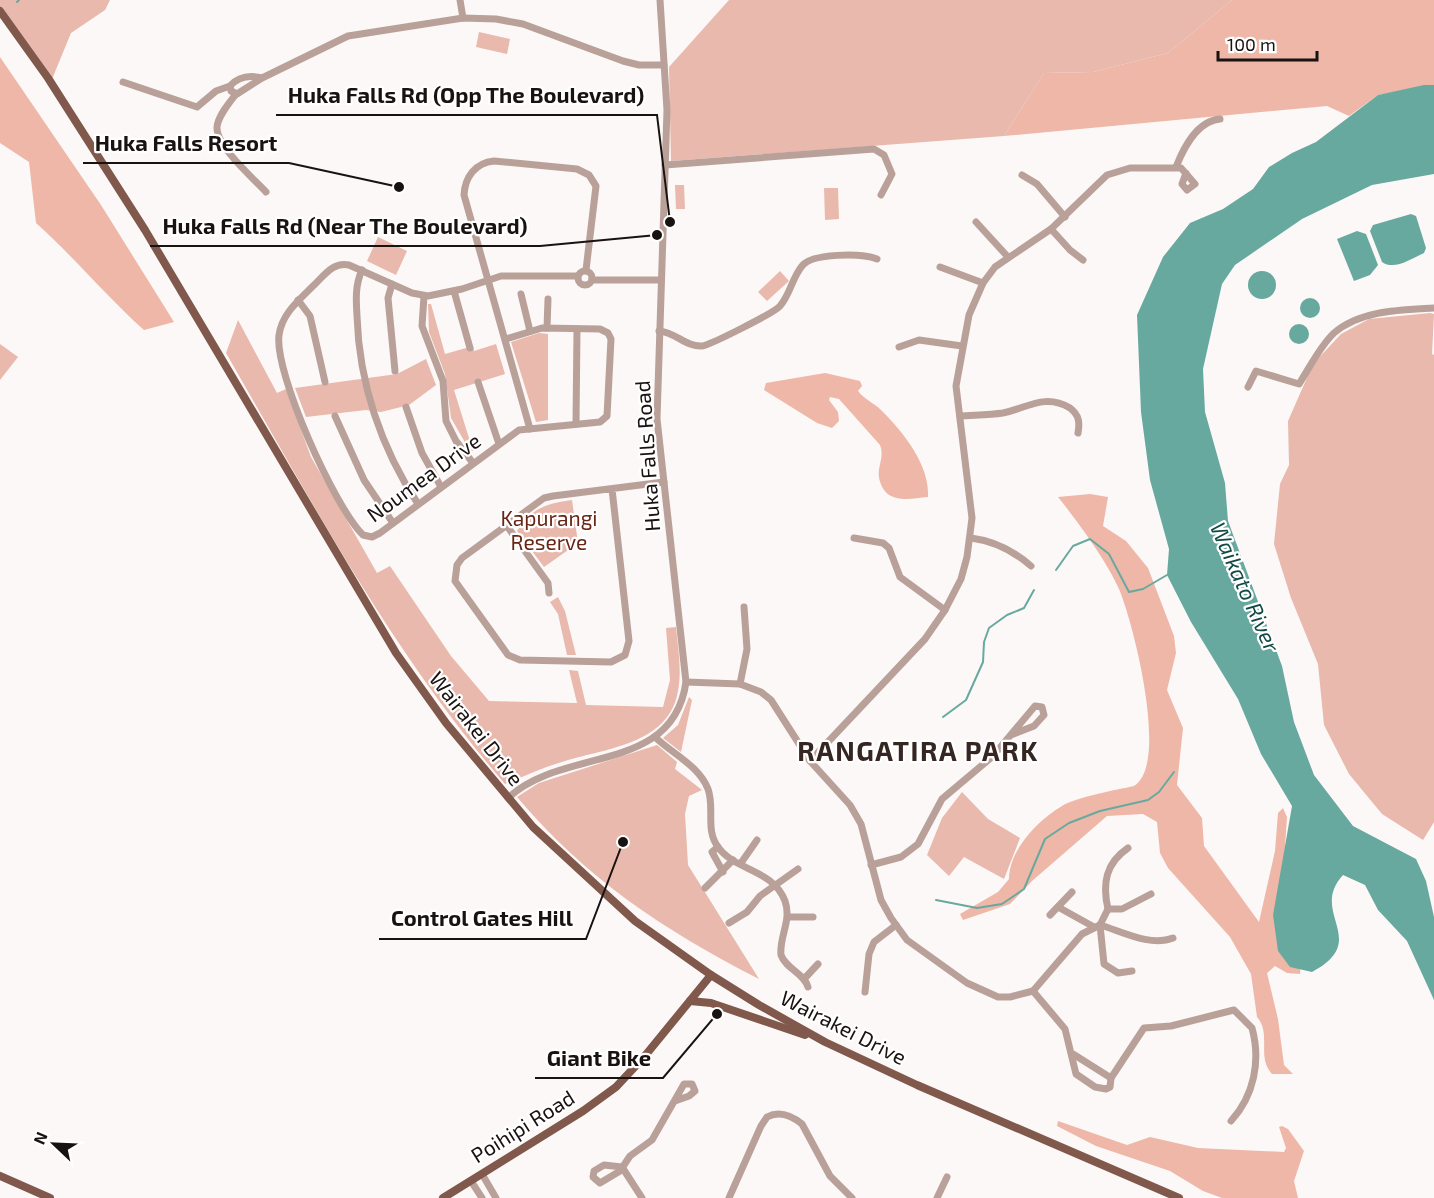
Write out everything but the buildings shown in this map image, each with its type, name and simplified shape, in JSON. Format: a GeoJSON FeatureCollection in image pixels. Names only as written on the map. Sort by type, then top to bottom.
{"type":"FeatureCollection","features":[{"type":"Feature","properties":{"kind":"main road","name":"Wairakei Drive"},"geometry":{"type":"LineString","coordinates":[[0,11],[53,87],[145,230],[396,653],[446,723],[532,827],[635,921],[711,975],[825,1042],[917,1085],[1179,1198]]}},
{"type":"Feature","properties":{"kind":"main road","name":"Poihipi Road"},"geometry":{"type":"LineString","coordinates":[[443,1198],[583,1111],[615,1087],[644,1057],[711,975]]}},
{"type":"Feature","properties":{"kind":"main road"},"geometry":{"type":"LineString","coordinates":[[690,1001],[711,1003],[825,1042]]}},
{"type":"Feature","properties":{"kind":"main road"},"geometry":{"type":"LineString","coordinates":[[0,1176],[50,1198]]}},
{"type":"Feature","properties":{"kind":"street"},"geometry":{"type":"LineString","coordinates":[[460,0],[463,18]]}},
{"type":"Feature","properties":{"kind":"street","name":"Huka Falls Road"},"geometry":{"type":"LineString","coordinates":[[508,798],[529,783],[656,738],[675,718],[684,696],[686,682],[657,400],[666,111],[660,0]]}},
{"type":"Feature","properties":{"kind":"street"},"geometry":{"type":"LineString","coordinates":[[266,192],[228,152],[218,134],[218,122],[236,94],[247,90],[262,78],[348,36],[463,18],[496,19],[523,24],[623,61],[639,65],[664,65]]}},
{"type":"Feature","properties":{"kind":"street"},"geometry":{"type":"LineString","coordinates":[[123,82],[197,107],[216,91],[230,86],[245,76],[262,78]]}},
{"type":"Feature","properties":{"kind":"street"},"geometry":{"type":"LineString","coordinates":[[230,86],[231,92],[236,94]]}},
{"type":"Feature","properties":{"kind":"street"},"geometry":{"type":"LineString","coordinates":[[1176,167],[1185,145],[1205,123],[1220,119]]}},
{"type":"Feature","properties":{"kind":"street"},"geometry":{"type":"LineString","coordinates":[[664,165],[874,149],[884,155],[892,174],[881,195]]}},
{"type":"Feature","properties":{"kind":"street"},"geometry":{"type":"LineString","coordinates":[[473,463],[456,441],[446,421],[443,381],[422,326],[424,296],[454,291],[488,280],[501,276],[578,276],[585,270],[596,186],[589,175],[577,169],[494,161],[482,164],[473,171],[464,188],[466,203],[488,280],[506,339],[530,429]]}},
{"type":"Feature","properties":{"kind":"street"},"geometry":{"type":"LineString","coordinates":[[810,761],[925,639],[945,610],[961,579],[971,538],[971,494],[956,386],[969,315],[983,283],[1008,257],[1065,217],[1107,175],[1130,168],[1176,167],[1186,172]]}},
{"type":"Feature","properties":{"kind":"street"},"geometry":{"type":"LineString","coordinates":[[1022,175],[1037,183],[1065,217]]}},
{"type":"Feature","properties":{"kind":"street"},"geometry":{"type":"LineString","coordinates":[[976,222],[1008,257]]}},
{"type":"Feature","properties":{"kind":"street"},"geometry":{"type":"LineString","coordinates":[[1050,229],[1083,260]]}},
{"type":"Feature","properties":{"kind":"street"},"geometry":{"type":"LineString","coordinates":[[659,331],[674,334],[693,346],[712,344],[779,307],[801,266],[815,256],[833,258],[855,254],[877,259]]}},
{"type":"Feature","properties":{"kind":"street","name":"Noumea Drive"},"geometry":{"type":"LineString","coordinates":[[424,296],[345,264],[335,266],[298,300],[282,322],[279,343],[294,402],[308,441],[360,532],[372,537],[519,430],[600,422],[609,413],[611,339],[604,331],[577,329]]}},
{"type":"Feature","properties":{"kind":"street"},"geometry":{"type":"LineString","coordinates":[[940,267],[983,283]]}},
{"type":"Feature","properties":{"kind":"street"},"geometry":{"type":"LineString","coordinates":[[362,270],[357,286],[357,308],[360,353],[366,384],[388,450],[418,504]]}},
{"type":"Feature","properties":{"kind":"street"},"geometry":{"type":"LineString","coordinates":[[585,270],[590,273],[592,280]]}},
{"type":"Feature","properties":{"kind":"street"},"geometry":{"type":"LineString","coordinates":[[578,276],[582,285],[590,284],[592,280],[661,280]]}},
{"type":"Feature","properties":{"kind":"street"},"geometry":{"type":"LineString","coordinates":[[392,284],[388,298],[395,371]]}},
{"type":"Feature","properties":{"kind":"street"},"geometry":{"type":"LineString","coordinates":[[454,291],[470,348]]}},
{"type":"Feature","properties":{"kind":"street"},"geometry":{"type":"LineString","coordinates":[[521,294],[530,331]]}},
{"type":"Feature","properties":{"kind":"street"},"geometry":{"type":"LineString","coordinates":[[547,328],[548,299]]}},
{"type":"Feature","properties":{"kind":"street"},"geometry":{"type":"LineString","coordinates":[[298,300],[310,316],[325,382]]}},
{"type":"Feature","properties":{"kind":"street"},"geometry":{"type":"LineString","coordinates":[[1248,387],[1256,370],[1299,384],[1334,334],[1354,321],[1370,315],[1434,308]]}},
{"type":"Feature","properties":{"kind":"street"},"geometry":{"type":"LineString","coordinates":[[506,339],[547,328],[577,329],[576,424]]}},
{"type":"Feature","properties":{"kind":"street"},"geometry":{"type":"LineString","coordinates":[[899,347],[919,340],[962,346]]}},
{"type":"Feature","properties":{"kind":"street"},"geometry":{"type":"LineString","coordinates":[[478,382],[499,444]]}},
{"type":"Feature","properties":{"kind":"street"},"geometry":{"type":"LineString","coordinates":[[960,416],[1002,413],[1032,403],[1052,400],[1060,402],[1075,412],[1080,421],[1078,433]]}},
{"type":"Feature","properties":{"kind":"street"},"geometry":{"type":"LineString","coordinates":[[406,407],[422,453],[441,487]]}},
{"type":"Feature","properties":{"kind":"street"},"geometry":{"type":"LineString","coordinates":[[335,416],[364,480],[393,523]]}},
{"type":"Feature","properties":{"kind":"street"},"geometry":{"type":"LineString","coordinates":[[612,489],[629,648],[620,660],[611,662],[520,660],[503,650],[459,589],[455,572],[462,558],[544,498],[664,482]]}},
{"type":"Feature","properties":{"kind":"street"},"geometry":{"type":"LineString","coordinates":[[507,526],[548,583],[549,593]]}},
{"type":"Feature","properties":{"kind":"street"},"geometry":{"type":"LineString","coordinates":[[854,538],[883,543],[889,548],[900,578],[945,610]]}},
{"type":"Feature","properties":{"kind":"street"},"geometry":{"type":"LineString","coordinates":[[971,538],[999,546],[1019,555],[1031,566]]}},
{"type":"Feature","properties":{"kind":"street"},"geometry":{"type":"LineString","coordinates":[[740,684],[747,649],[744,608]]}},
{"type":"Feature","properties":{"kind":"street"},"geometry":{"type":"LineString","coordinates":[[686,682],[740,684],[761,692],[771,700],[810,761],[850,805],[861,824],[882,900],[896,926],[907,940],[922,952],[987,994],[1010,997],[1033,991],[1082,934],[1097,926],[1108,909],[1106,874],[1116,857],[1128,848]]}},
{"type":"Feature","properties":{"kind":"street"},"geometry":{"type":"LineString","coordinates":[[871,865],[911,851],[924,836],[942,799],[993,756],[1035,706],[1042,707],[1044,715],[1036,725],[1011,735]]}},
{"type":"Feature","properties":{"kind":"street"},"geometry":{"type":"LineString","coordinates":[[656,738],[696,771],[705,783],[710,802],[710,827],[718,847],[733,860],[775,884],[786,903],[788,917],[781,955],[783,960],[804,979],[808,987]]}},
{"type":"Feature","properties":{"kind":"street"},"geometry":{"type":"LineString","coordinates":[[741,863],[757,840]]}},
{"type":"Feature","properties":{"kind":"street"},"geometry":{"type":"LineString","coordinates":[[718,847],[712,852],[723,872]]}},
{"type":"Feature","properties":{"kind":"street"},"geometry":{"type":"LineString","coordinates":[[705,888],[733,860]]}},
{"type":"Feature","properties":{"kind":"street"},"geometry":{"type":"LineString","coordinates":[[729,923],[747,912],[760,896],[798,869]]}},
{"type":"Feature","properties":{"kind":"street"},"geometry":{"type":"LineString","coordinates":[[1050,915],[1072,892]]}},
{"type":"Feature","properties":{"kind":"street"},"geometry":{"type":"LineString","coordinates":[[1108,909],[1122,909],[1150,894]]}},
{"type":"Feature","properties":{"kind":"street"},"geometry":{"type":"LineString","coordinates":[[1058,907],[1097,926],[1125,935],[1150,939],[1173,938]]}},
{"type":"Feature","properties":{"kind":"street"},"geometry":{"type":"LineString","coordinates":[[788,917],[813,917]]}},
{"type":"Feature","properties":{"kind":"street"},"geometry":{"type":"LineString","coordinates":[[865,992],[869,954],[874,942],[896,926]]}},
{"type":"Feature","properties":{"kind":"street"},"geometry":{"type":"LineString","coordinates":[[1097,926],[1104,964],[1118,973],[1132,971]]}},
{"type":"Feature","properties":{"kind":"street"},"geometry":{"type":"LineString","coordinates":[[804,979],[818,964]]}},
{"type":"Feature","properties":{"kind":"street"},"geometry":{"type":"LineString","coordinates":[[1033,991],[1065,1029],[1073,1054],[1073,1068],[1081,1079],[1106,1089],[1110,1086],[1111,1078],[1144,1028],[1171,1026],[1234,1010],[1252,1028],[1255,1080],[1238,1113],[1231,1121]]}},
{"type":"Feature","properties":{"kind":"street"},"geometry":{"type":"LineString","coordinates":[[1073,1054],[1111,1078]]}},
{"type":"Feature","properties":{"kind":"street"},"geometry":{"type":"LineString","coordinates":[[642,1198],[622,1167],[630,1156],[652,1140],[675,1101]]}},
{"type":"Feature","properties":{"kind":"street"},"geometry":{"type":"LineString","coordinates":[[729,1198],[761,1126],[772,1114],[787,1115],[802,1124],[830,1176],[850,1198]]}},
{"type":"Feature","properties":{"kind":"street"},"geometry":{"type":"LineString","coordinates":[[482,1174],[496,1198]]}},
{"type":"Feature","properties":{"kind":"street"},"geometry":{"type":"LineString","coordinates":[[937,1198],[947,1177]]}},
{"type":"Feature","properties":{"kind":"street"},"geometry":{"type":"LineString","coordinates":[[471,1181],[482,1198]]}},
{"type":"Feature","properties":{"kind":"green space"},"geometry":{"type":"Polygon","coordinates":[[[0,0],[110,0],[105,10],[71,33],[50,84],[0,10],[0,0]]]}},
{"type":"Feature","properties":{"kind":"green space"},"geometry":{"type":"Polygon","coordinates":[[[729,0],[1232,0],[1168,53],[1093,72],[1044,73],[1004,136],[671,161],[669,67],[729,0]]]}},
{"type":"Feature","properties":{"kind":"green space"},"geometry":{"type":"Polygon","coordinates":[[[479,32],[510,39],[507,54],[476,47],[479,32]]]}},
{"type":"Feature","properties":{"kind":"green space"},"geometry":{"type":"Polygon","coordinates":[[[675,185],[684,185],[685,209],[676,209],[675,185]]]}},
{"type":"Feature","properties":{"kind":"green space"},"geometry":{"type":"Polygon","coordinates":[[[824,188],[838,188],[839,219],[825,220],[824,188]]]}},
{"type":"Feature","properties":{"kind":"green space"},"geometry":{"type":"Polygon","coordinates":[[[378,237],[407,251],[396,275],[367,261],[378,237]]]}},
{"type":"Feature","properties":{"kind":"green space"},"geometry":{"type":"Polygon","coordinates":[[[780,271],[789,281],[767,301],[758,292],[780,271]]]}},
{"type":"Feature","properties":{"kind":"green space"},"geometry":{"type":"Polygon","coordinates":[[[428,304],[431,304],[445,354],[473,346],[474,351],[496,344],[505,374],[454,390],[473,451],[470,451],[451,418],[445,374],[429,332],[428,304]]]}},
{"type":"Feature","properties":{"kind":"green space"},"geometry":{"type":"Polygon","coordinates":[[[1434,314],[1432,354],[1434,355],[1434,822],[1423,840],[1382,814],[1349,774],[1324,725],[1318,664],[1291,598],[1274,544],[1280,484],[1289,465],[1288,421],[1313,364],[1341,334],[1369,319],[1434,314]]]}},
{"type":"Feature","properties":{"kind":"green space"},"geometry":{"type":"Polygon","coordinates":[[[238,320],[277,393],[286,389],[311,457],[377,573],[390,566],[451,656],[489,701],[577,703],[569,670],[578,671],[586,705],[663,707],[670,680],[666,628],[676,627],[680,675],[678,691],[672,709],[662,722],[649,733],[634,741],[557,763],[505,784],[426,683],[390,630],[322,520],[226,353],[238,320]]]}},
{"type":"Feature","properties":{"kind":"green space"},"geometry":{"type":"Polygon","coordinates":[[[539,333],[548,334],[548,420],[536,422],[511,342],[539,333]]]}},
{"type":"Feature","properties":{"kind":"green space"},"geometry":{"type":"Polygon","coordinates":[[[0,344],[18,357],[0,380],[0,344]]]}},
{"type":"Feature","properties":{"kind":"green space"},"geometry":{"type":"Polygon","coordinates":[[[426,359],[436,385],[409,405],[381,412],[366,410],[306,417],[295,388],[397,374],[426,359]]]}},
{"type":"Feature","properties":{"kind":"green space","name":"Kapurangi Reserve"},"geometry":{"type":"Polygon","coordinates":[[[572,500],[578,543],[544,567],[517,531],[528,517],[540,508],[572,500]]]}},
{"type":"Feature","properties":{"kind":"green space"},"geometry":{"type":"Polygon","coordinates":[[[558,597],[565,611],[576,655],[567,655],[558,614],[550,602],[558,597]]]}},
{"type":"Feature","properties":{"kind":"green space"},"geometry":{"type":"Polygon","coordinates":[[[689,697],[692,700],[681,752],[663,738],[678,725],[689,697]]]}},
{"type":"Feature","properties":{"kind":"green space"},"geometry":{"type":"Polygon","coordinates":[[[657,745],[677,762],[675,769],[702,790],[689,796],[685,814],[688,865],[759,979],[691,942],[628,900],[570,853],[517,797],[539,783],[657,745]]]}},
{"type":"Feature","properties":{"kind":"green space"},"geometry":{"type":"Polygon","coordinates":[[[962,792],[988,819],[1020,838],[1004,879],[964,857],[949,876],[927,855],[942,818],[962,792]]]}},
{"type":"Feature","properties":{"kind":"shaded area"},"geometry":{"type":"Polygon","coordinates":[[[1232,0],[1434,0],[1434,85],[1378,95],[1349,116],[1327,106],[1004,136],[1044,73],[1093,72],[1168,53],[1232,0]]]}},
{"type":"Feature","properties":{"kind":"shaded area"},"geometry":{"type":"Polygon","coordinates":[[[0,57],[101,205],[174,322],[144,330],[36,223],[29,162],[0,143],[0,57]]]}},
{"type":"Feature","properties":{"kind":"shaded area"},"geometry":{"type":"Polygon","coordinates":[[[825,373],[860,381],[862,386],[858,391],[891,420],[914,451],[925,474],[928,497],[905,499],[886,493],[879,478],[882,454],[880,445],[839,399],[830,397],[829,400],[838,412],[839,421],[832,428],[817,423],[764,390],[766,383],[825,373]]]}},
{"type":"Feature","properties":{"kind":"shaded area"},"geometry":{"type":"Polygon","coordinates":[[[1090,494],[1108,497],[1103,526],[1126,541],[1148,568],[1174,636],[1176,653],[1167,690],[1183,728],[1177,785],[1202,818],[1204,846],[1259,922],[1275,851],[1278,813],[1283,808],[1287,817],[1280,922],[1301,959],[1300,974],[1287,973],[1275,966],[1267,973],[1278,1019],[1284,1065],[1293,1074],[1272,1074],[1267,1067],[1263,1031],[1257,1017],[1251,974],[1230,937],[1168,868],[1160,853],[1157,822],[1143,814],[1107,816],[1032,881],[1010,904],[963,920],[960,914],[998,892],[1009,879],[1010,868],[1019,847],[1026,837],[1053,812],[1077,800],[1134,786],[1144,773],[1149,751],[1149,723],[1139,660],[1125,606],[1107,566],[1083,529],[1058,497],[1090,494]]]}},
{"type":"Feature","properties":{"kind":"shaded area"},"geometry":{"type":"Polygon","coordinates":[[[1058,1121],[1127,1145],[1150,1137],[1198,1148],[1284,1152],[1286,1148],[1279,1127],[1282,1126],[1288,1129],[1304,1151],[1294,1181],[1298,1198],[1222,1198],[1203,1191],[1170,1171],[1096,1146],[1057,1126],[1058,1121]]]}},
{"type":"Feature","properties":{"kind":"water","name":"Waikato River"},"geometry":{"type":"Polygon","coordinates":[[[1434,85],[1434,174],[1372,185],[1302,219],[1235,265],[1222,284],[1203,369],[1205,412],[1225,483],[1228,521],[1282,666],[1294,722],[1314,775],[1353,826],[1416,859],[1426,881],[1434,917],[1434,1000],[1407,941],[1378,910],[1365,885],[1343,875],[1334,889],[1332,902],[1339,937],[1337,949],[1329,960],[1312,972],[1290,967],[1278,951],[1273,915],[1292,806],[1261,754],[1238,699],[1191,622],[1167,575],[1169,549],[1150,480],[1141,412],[1137,315],[1163,257],[1190,223],[1223,209],[1253,189],[1269,167],[1316,142],[1378,95],[1434,85]]]}},
{"type":"Feature","properties":{"kind":"water"},"geometry":{"type":"Polygon","coordinates":[[[1411,214],[1416,216],[1426,248],[1424,253],[1398,264],[1382,262],[1370,231],[1373,225],[1411,214]]]}},
{"type":"Feature","properties":{"kind":"water"},"geometry":{"type":"Polygon","coordinates":[[[1357,231],[1366,234],[1378,265],[1370,275],[1354,281],[1337,239],[1357,231]]]}},
{"type":"Feature","properties":{"kind":"water"},"geometry":{"type":"Polygon","coordinates":[[[1262,271],[1272,275],[1276,285],[1272,295],[1262,299],[1252,295],[1248,285],[1252,275],[1262,271]]]}},
{"type":"Feature","properties":{"kind":"water"},"geometry":{"type":"Polygon","coordinates":[[[1310,298],[1317,301],[1320,308],[1317,315],[1310,318],[1303,315],[1300,308],[1303,301],[1310,298]]]}},
{"type":"Feature","properties":{"kind":"water"},"geometry":{"type":"Polygon","coordinates":[[[1299,324],[1306,327],[1309,334],[1306,341],[1299,344],[1292,341],[1289,334],[1292,327],[1299,324]]]}},
{"type":"Feature","properties":{"kind":"waterway"},"geometry":{"type":"LineString","coordinates":[[1056,570],[1073,546],[1090,539],[1109,554],[1129,592],[1143,589],[1167,575]]}},
{"type":"Feature","properties":{"kind":"waterway"},"geometry":{"type":"LineString","coordinates":[[943,717],[966,700],[983,662],[984,642],[989,628],[1007,615],[1024,608],[1034,590]]}},
{"type":"Feature","properties":{"kind":"waterway"},"geometry":{"type":"LineString","coordinates":[[936,900],[977,908],[1002,904],[1024,889],[1045,839],[1069,823],[1100,811],[1148,800],[1159,792],[1174,772]]}},
{"type":"Feature","properties":{"kind":"place","name":"Huka Falls Resort"},"geometry":{"type":"Point","coordinates":[399,187]}},
{"type":"Feature","properties":{"kind":"place","name":"Huka Falls Rd (Opp The Boulevard)"},"geometry":{"type":"Point","coordinates":[670,222]}},
{"type":"Feature","properties":{"kind":"place","name":"Huka Falls Rd (Near The Boulevard)"},"geometry":{"type":"Point","coordinates":[657,235]}},
{"type":"Feature","properties":{"kind":"place","name":"Control Gates Hill"},"geometry":{"type":"Point","coordinates":[623,842]}},
{"type":"Feature","properties":{"kind":"place","name":"Giant Bike"},"geometry":{"type":"Point","coordinates":[717,1014]}},
{"type":"Feature","properties":{"kind":"district","name":"RANGATIRA PARK"},"geometry":{"type":"Point","coordinates":[918,752]}}]}
